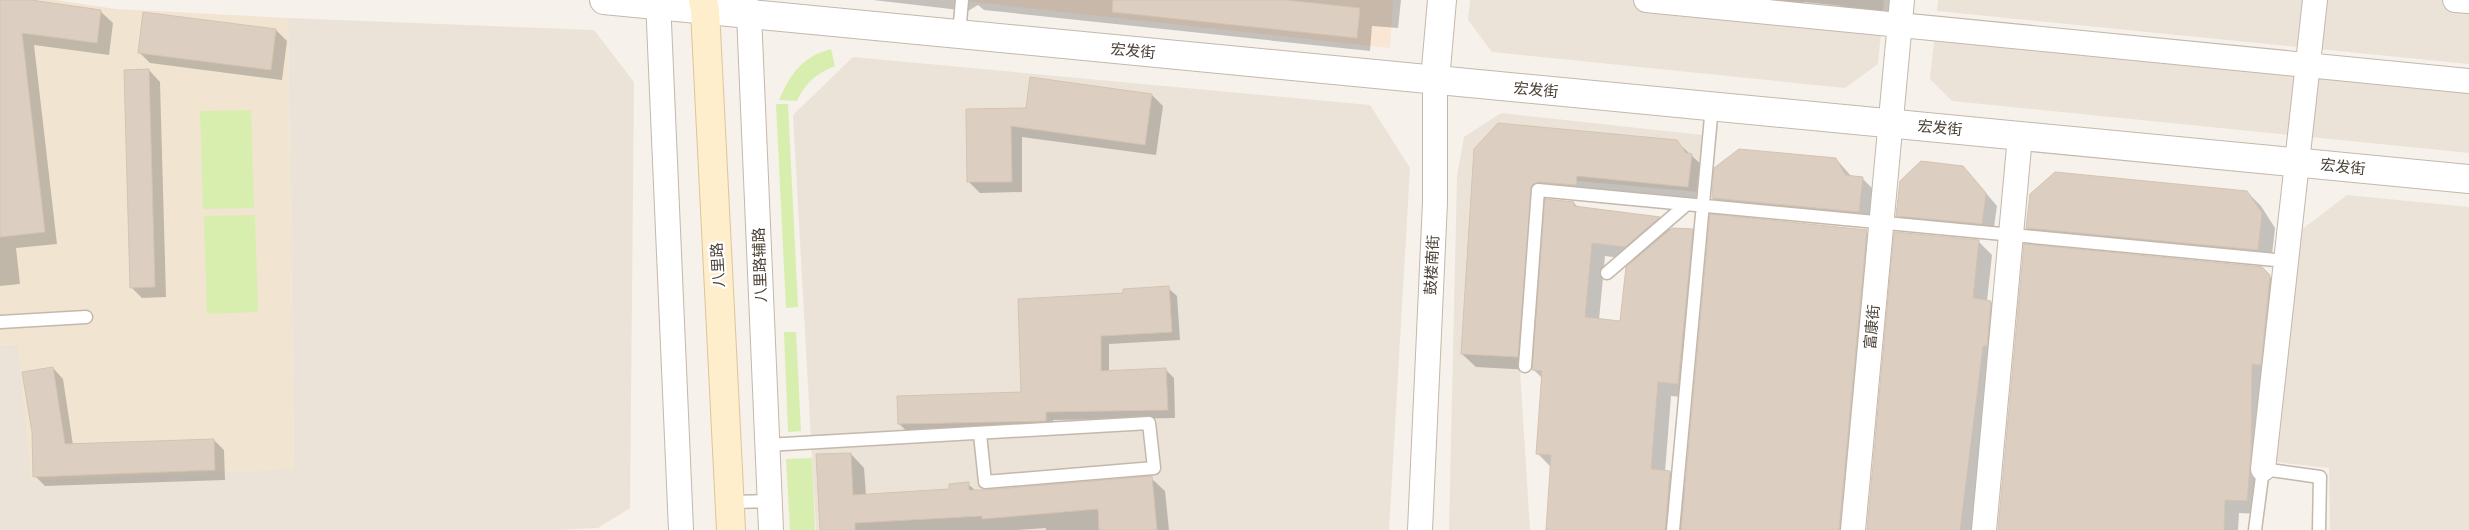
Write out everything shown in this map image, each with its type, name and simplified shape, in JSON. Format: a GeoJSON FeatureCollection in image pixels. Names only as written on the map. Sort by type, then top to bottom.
{"type":"FeatureCollection","features":[{"type":"Feature","properties":{"kind":"main road","name":"八里路"},"geometry":{"type":"LineString","coordinates":[[704,5],[731,530]]}},
{"type":"Feature","properties":{"kind":"street","name":"宏发街"},"geometry":{"type":"LineString","coordinates":[[604,0],[747,7],[959,34],[2469,179]]}},
{"type":"Feature","properties":{"kind":"street","name":"鼓楼南街"},"geometry":{"type":"LineString","coordinates":[[1420,530],[1435,202],[1435,80],[1442,0]]}},
{"type":"Feature","properties":{"kind":"street"},"geometry":{"type":"LineString","coordinates":[[1646,0],[2469,81]]}},
{"type":"Feature","properties":{"kind":"street","name":"富康街"},"geometry":{"type":"LineString","coordinates":[[1853,530],[1902,0]]}},
{"type":"Feature","properties":{"kind":"street"},"geometry":{"type":"LineString","coordinates":[[2263,469],[2315,0]]}},
{"type":"Feature","properties":{"kind":"street"},"geometry":{"type":"LineString","coordinates":[[2455,0],[2469,2]]}},
{"type":"Feature","properties":{"kind":"street"},"geometry":{"type":"LineString","coordinates":[[658,3],[681,530]]}},
{"type":"Feature","properties":{"kind":"street","name":"八里路辅路"},"geometry":{"type":"LineString","coordinates":[[747,7],[771,530]]}},
{"type":"Feature","properties":{"kind":"street"},"geometry":{"type":"LineString","coordinates":[[1984,530],[2020,136]]}},
{"type":"Feature","properties":{"kind":"lane"},"geometry":{"type":"LineString","coordinates":[[959,34],[962,0]]}},
{"type":"Feature","properties":{"kind":"lane"},"geometry":{"type":"LineString","coordinates":[[1673,530],[1712,106]]}},
{"type":"Feature","properties":{"kind":"lane"},"geometry":{"type":"LineString","coordinates":[[1526,366],[1538,190],[2286,261]]}},
{"type":"Feature","properties":{"kind":"lane"},"geometry":{"type":"LineString","coordinates":[[1607,273],[1687,204]]}},
{"type":"Feature","properties":{"kind":"lane"},"geometry":{"type":"LineString","coordinates":[[0,322],[86,317]]}},
{"type":"Feature","properties":{"kind":"lane"},"geometry":{"type":"LineString","coordinates":[[767,445],[1149,423],[1154,468],[985,482],[980,434]]}},
{"type":"Feature","properties":{"kind":"lane"},"geometry":{"type":"LineString","coordinates":[[2255,530],[2263,469],[2320,477],[2319,530]]}},
{"type":"Feature","properties":{"kind":"lane"},"geometry":{"type":"LineString","coordinates":[[730,502],[770,501]]}},
{"type":"Feature","properties":{"kind":"shaded area"},"geometry":{"type":"Polygon","coordinates":[[[0,0],[55,0],[116,9],[288,18],[294,469],[31,481],[18,344],[0,345],[0,0]]]}},
{"type":"Feature","properties":{"kind":"shaded area"},"geometry":{"type":"Polygon","coordinates":[[[956,0],[1393,0],[1390,48],[956,0]]]}},
{"type":"Feature","properties":{"kind":"shaded area"},"geometry":{"type":"Polygon","coordinates":[[[1470,0],[1884,0],[1878,64],[1845,88],[1492,52],[1468,20],[1470,0]]]}},
{"type":"Feature","properties":{"kind":"shaded area"},"geometry":{"type":"Polygon","coordinates":[[[1938,0],[2469,0],[2469,64],[1937,11],[1938,0]]]}},
{"type":"Feature","properties":{"kind":"shaded area"},"geometry":{"type":"Polygon","coordinates":[[[288,18],[594,30],[634,82],[630,508],[598,528],[559,530],[0,530],[0,345],[18,344],[294,469],[288,18]]]}},
{"type":"Feature","properties":{"kind":"shaded area"},"geometry":{"type":"Polygon","coordinates":[[[1936,22],[2469,75],[2469,153],[1952,101],[1930,79],[1936,22]]]}},
{"type":"Feature","properties":{"kind":"shaded area"},"geometry":{"type":"Polygon","coordinates":[[[853,57],[1370,105],[1410,168],[1389,530],[816,530],[793,115],[853,57]]]}},
{"type":"Feature","properties":{"kind":"shaded area"},"geometry":{"type":"Polygon","coordinates":[[[1501,113],[1702,135],[1698,192],[1535,177],[1520,371],[1530,530],[1449,530],[1457,176],[1464,137],[1501,113]]]}},
{"type":"Feature","properties":{"kind":"shaded area"},"geometry":{"type":"Polygon","coordinates":[[[2347,195],[2469,207],[2469,530],[2330,530],[2329,468],[2267,461],[2296,234],[2347,195]]]}},
{"type":"Feature","properties":{"kind":"green space"},"geometry":{"type":"Polygon","coordinates":[[[831,49],[835,66],[812,79],[797,101],[779,100],[793,74],[805,61],[831,49]]]}},
{"type":"Feature","properties":{"kind":"green space"},"geometry":{"type":"Polygon","coordinates":[[[776,104],[788,104],[798,307],[786,308],[776,104]]]}},
{"type":"Feature","properties":{"kind":"green space"},"geometry":{"type":"Polygon","coordinates":[[[251,110],[254,208],[203,209],[200,111],[251,110]]]}},
{"type":"Feature","properties":{"kind":"green space"},"geometry":{"type":"Polygon","coordinates":[[[255,215],[258,312],[207,314],[204,216],[255,215]]]}},
{"type":"Feature","properties":{"kind":"green space"},"geometry":{"type":"Polygon","coordinates":[[[784,332],[796,332],[801,431],[788,432],[784,332]]]}},
{"type":"Feature","properties":{"kind":"green space"},"geometry":{"type":"Polygon","coordinates":[[[812,458],[815,530],[790,530],[786,459],[812,458]]]}},
{"type":"Feature","properties":{"kind":"building"},"geometry":{"type":"Polygon","coordinates":[[[0,0],[31,0],[101,10],[97,43],[22,33],[45,232],[0,237],[0,0]]]}},
{"type":"Feature","properties":{"kind":"building"},"geometry":{"type":"Polygon","coordinates":[[[1113,0],[1285,0],[1360,8],[1357,38],[1112,12],[1113,0]]]}},
{"type":"Feature","properties":{"kind":"building"},"geometry":{"type":"Polygon","coordinates":[[[143,12],[276,29],[271,70],[138,53],[143,12]]]}},
{"type":"Feature","properties":{"kind":"building"},"geometry":{"type":"Polygon","coordinates":[[[149,69],[155,287],[130,288],[124,70],[149,69]]]}},
{"type":"Feature","properties":{"kind":"building"},"geometry":{"type":"Polygon","coordinates":[[[1030,77],[1152,94],[1145,145],[1011,126],[1012,182],[967,182],[966,109],[1026,108],[1030,77]]]}},
{"type":"Feature","properties":{"kind":"building"},"geometry":{"type":"Polygon","coordinates":[[[1498,123],[1677,140],[1686,153],[1692,154],[1688,187],[1577,176],[1576,185],[1539,182],[1532,185],[1518,357],[1461,354],[1474,149],[1498,123]]]}},
{"type":"Feature","properties":{"kind":"building"},"geometry":{"type":"Polygon","coordinates":[[[1739,149],[1836,158],[1845,175],[1863,177],[1859,212],[1712,198],[1714,168],[1739,149]]]}},
{"type":"Feature","properties":{"kind":"building"},"geometry":{"type":"Polygon","coordinates":[[[1921,161],[1963,166],[1986,193],[1982,224],[1896,216],[1900,181],[1921,161]]]}},
{"type":"Feature","properties":{"kind":"building"},"geometry":{"type":"Polygon","coordinates":[[[2055,172],[2247,191],[2262,213],[2258,250],[2026,228],[2030,194],[2055,172]]]}},
{"type":"Feature","properties":{"kind":"building"},"geometry":{"type":"Polygon","coordinates":[[[1545,199],[1574,202],[1574,206],[1660,217],[1625,247],[1592,243],[1585,317],[1620,321],[1626,267],[1672,228],[1693,229],[1678,384],[1658,382],[1651,469],[1670,471],[1665,530],[1546,530],[1551,455],[1536,454],[1542,371],[1532,370],[1545,199]]]}},
{"type":"Feature","properties":{"kind":"building"},"geometry":{"type":"Polygon","coordinates":[[[1710,214],[1867,230],[1839,530],[1681,530],[1710,214]]]}},
{"type":"Feature","properties":{"kind":"building"},"geometry":{"type":"Polygon","coordinates":[[[1894,232],[1979,240],[1973,298],[1991,301],[1987,346],[1983,346],[1960,530],[1867,530],[1894,232]]]}},
{"type":"Feature","properties":{"kind":"building"},"geometry":{"type":"Polygon","coordinates":[[[2024,244],[2262,267],[2270,275],[2261,365],[2252,364],[2251,455],[2247,501],[2225,500],[2224,530],[1998,530],[2024,244]]]}},
{"type":"Feature","properties":{"kind":"building"},"geometry":{"type":"Polygon","coordinates":[[[1169,286],[1172,332],[1101,336],[1101,371],[1166,368],[1168,410],[1046,412],[1046,421],[898,424],[897,396],[1021,392],[1018,299],[1123,293],[1123,289],[1169,286]]]}},
{"type":"Feature","properties":{"kind":"building"},"geometry":{"type":"Polygon","coordinates":[[[53,367],[65,444],[214,439],[215,470],[33,477],[32,432],[22,372],[53,367]]]}},
{"type":"Feature","properties":{"kind":"building"},"geometry":{"type":"Polygon","coordinates":[[[851,453],[853,495],[949,489],[949,484],[969,482],[969,490],[986,490],[1152,476],[1157,530],[1099,530],[1098,509],[982,519],[982,516],[855,523],[855,530],[820,530],[816,454],[851,453]]]}}]}
